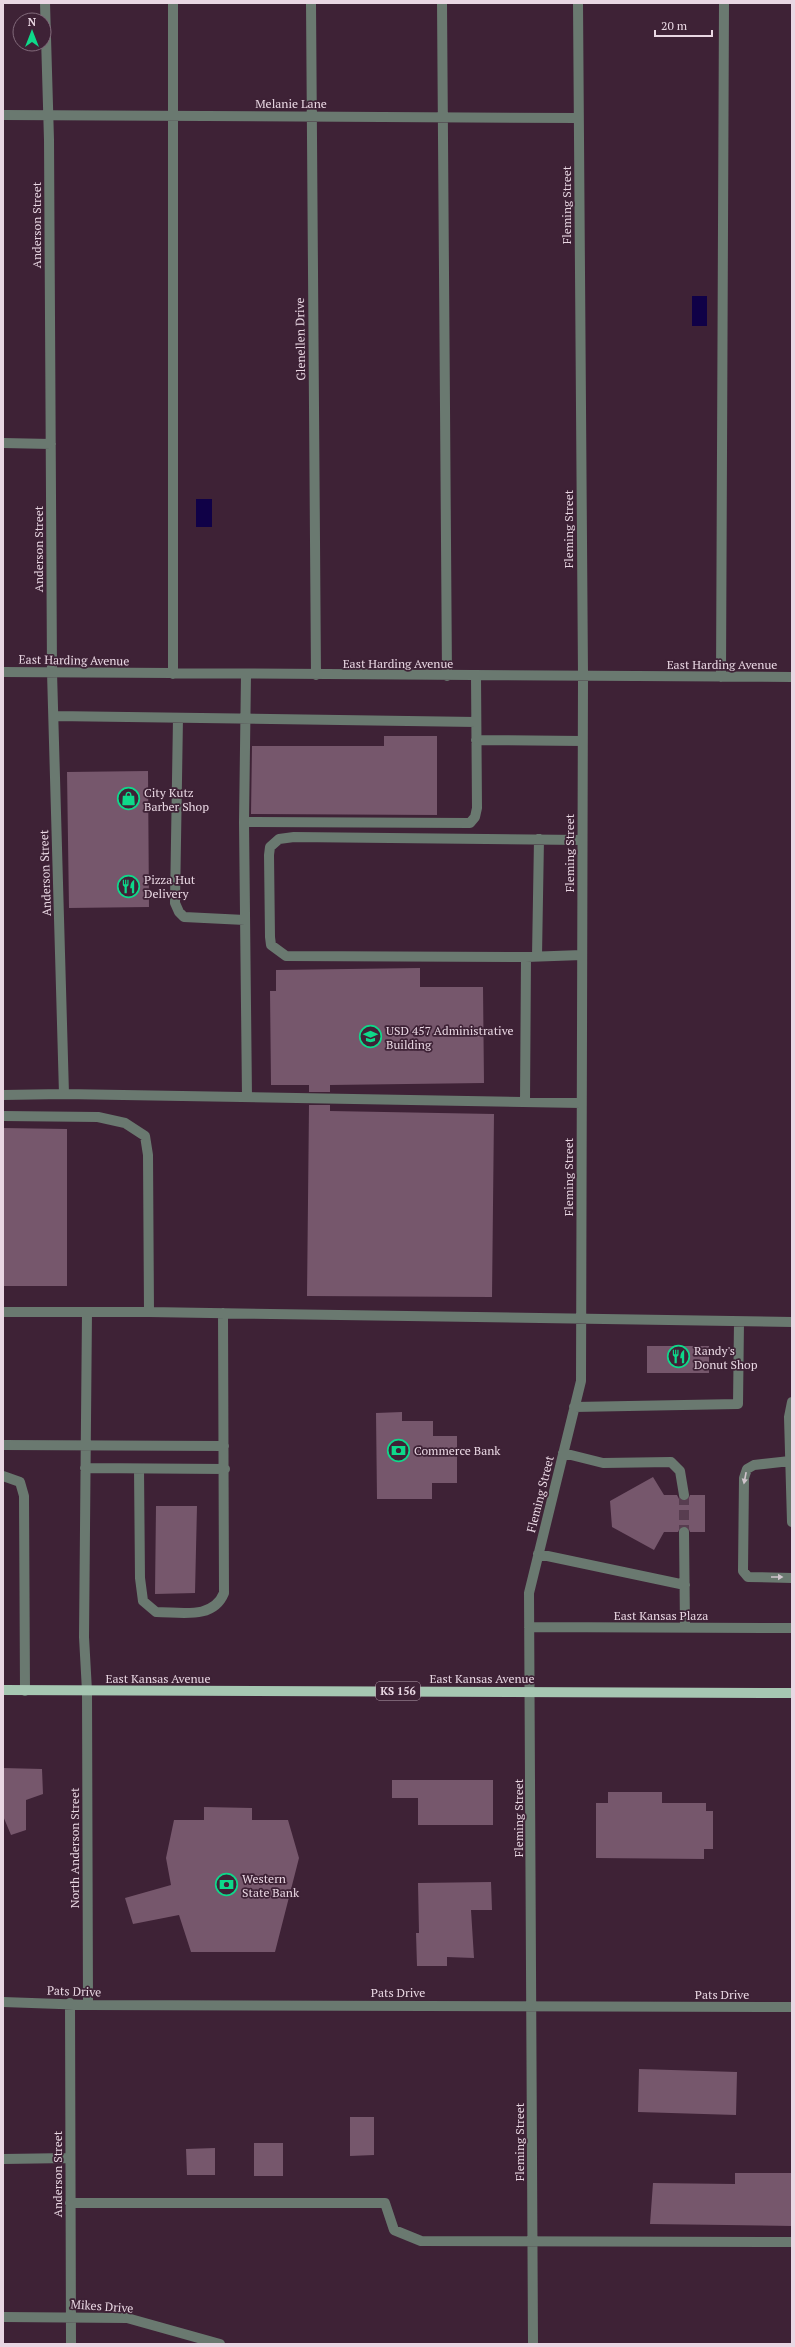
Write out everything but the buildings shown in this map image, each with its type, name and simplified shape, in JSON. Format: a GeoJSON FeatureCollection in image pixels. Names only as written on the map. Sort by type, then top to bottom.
{"type":"FeatureCollection","features":[{"type":"Feature","properties":{"kind":"main road","name":"East Kansas Avenue"},"geometry":{"type":"LineString","coordinates":[[3,1690],[792,1692]]}},
{"type":"Feature","properties":{"kind":"street","name":"Anderson Street"},"geometry":{"type":"LineString","coordinates":[[45,3],[51,444],[52,672],[64,1094]]}},
{"type":"Feature","properties":{"kind":"street"},"geometry":{"type":"LineString","coordinates":[[173,3],[174,674]]}},
{"type":"Feature","properties":{"kind":"street","name":"Glenellen Drive"},"geometry":{"type":"LineString","coordinates":[[311,3],[316,676]]}},
{"type":"Feature","properties":{"kind":"street"},"geometry":{"type":"LineString","coordinates":[[442,3],[446,676]]}},
{"type":"Feature","properties":{"kind":"street","name":"Fleming Street"},"geometry":{"type":"LineString","coordinates":[[533,2344],[531,1691],[529,1593],[581,1381],[583,676],[578,3]]}},
{"type":"Feature","properties":{"kind":"street"},"geometry":{"type":"LineString","coordinates":[[721,677],[724,3]]}},
{"type":"Feature","properties":{"kind":"street","name":"Melanie Lane"},"geometry":{"type":"LineString","coordinates":[[3,115],[578,118]]}},
{"type":"Feature","properties":{"kind":"street"},"geometry":{"type":"LineString","coordinates":[[3,443],[51,444]]}},
{"type":"Feature","properties":{"kind":"street","name":"East Harding Avenue"},"geometry":{"type":"LineString","coordinates":[[3,672],[316,676],[792,677]]}},
{"type":"Feature","properties":{"kind":"street"},"geometry":{"type":"LineString","coordinates":[[246,674],[244,822],[247,1097]]}},
{"type":"Feature","properties":{"kind":"street"},"geometry":{"type":"LineString","coordinates":[[244,822],[470,823],[475,818],[477,808],[476,676]]}},
{"type":"Feature","properties":{"kind":"street"},"geometry":{"type":"LineString","coordinates":[[54,716],[245,720],[476,722]]}},
{"type":"Feature","properties":{"kind":"street"},"geometry":{"type":"LineString","coordinates":[[178,718],[175,903],[179,912],[184,917],[245,920]]}},
{"type":"Feature","properties":{"kind":"street"},"geometry":{"type":"LineString","coordinates":[[476,740],[582,741]]}},
{"type":"Feature","properties":{"kind":"street"},"geometry":{"type":"LineString","coordinates":[[582,840],[294,837],[279,839],[270,847],[269,855],[271,945],[286,956],[526,957],[582,955]]}},
{"type":"Feature","properties":{"kind":"street"},"geometry":{"type":"LineString","coordinates":[[537,956],[539,840]]}},
{"type":"Feature","properties":{"kind":"street"},"geometry":{"type":"LineString","coordinates":[[525,1102],[526,957]]}},
{"type":"Feature","properties":{"kind":"street"},"geometry":{"type":"LineString","coordinates":[[3,1095],[64,1094],[581,1103]]}},
{"type":"Feature","properties":{"kind":"street"},"geometry":{"type":"LineString","coordinates":[[3,1116],[98,1117],[125,1122],[145,1136],[148,1155],[149,1312]]}},
{"type":"Feature","properties":{"kind":"street"},"geometry":{"type":"LineString","coordinates":[[3,1312],[149,1312],[792,1322]]}},
{"type":"Feature","properties":{"kind":"street","name":"North Anderson Street"},"geometry":{"type":"LineString","coordinates":[[87,1312],[84,1637],[87,1691],[88,2004]]}},
{"type":"Feature","properties":{"kind":"street"},"geometry":{"type":"LineString","coordinates":[[139,1469],[141,1593],[143,1601],[156,1612],[207,1612],[219,1604],[224,1593],[225,1469],[223,1313]]}},
{"type":"Feature","properties":{"kind":"street"},"geometry":{"type":"LineString","coordinates":[[574,1406],[738,1404],[739,1322]]}},
{"type":"Feature","properties":{"kind":"street"},"geometry":{"type":"LineString","coordinates":[[792,1402],[788,1417],[792,1522]]}},
{"type":"Feature","properties":{"kind":"street"},"geometry":{"type":"LineString","coordinates":[[3,1445],[224,1446]]}},
{"type":"Feature","properties":{"kind":"street"},"geometry":{"type":"LineString","coordinates":[[563,1453],[603,1463],[670,1462],[680,1471],[684,1495]]}},
{"type":"Feature","properties":{"kind":"street"},"geometry":{"type":"LineString","coordinates":[[790,1461],[754,1465],[747,1469],[744,1478],[743,1570],[748,1577],[792,1578]]}},
{"type":"Feature","properties":{"kind":"street"},"geometry":{"type":"LineString","coordinates":[[85,1468],[225,1469]]}},
{"type":"Feature","properties":{"kind":"street"},"geometry":{"type":"LineString","coordinates":[[3,1476],[20,1482],[24,1496],[25,1690]]}},
{"type":"Feature","properties":{"kind":"street"},"geometry":{"type":"LineString","coordinates":[[684,1532],[685,1628]]}},
{"type":"Feature","properties":{"kind":"street"},"geometry":{"type":"LineString","coordinates":[[538,1554],[685,1585]]}},
{"type":"Feature","properties":{"kind":"street","name":"East Kansas Plaza"},"geometry":{"type":"LineString","coordinates":[[529,1627],[792,1628]]}},
{"type":"Feature","properties":{"kind":"street","name":"Pats Drive"},"geometry":{"type":"LineString","coordinates":[[3,2002],[88,2004],[792,2007]]}},
{"type":"Feature","properties":{"kind":"street","name":"Anderson Street"},"geometry":{"type":"LineString","coordinates":[[70,2003],[70,2344]]}},
{"type":"Feature","properties":{"kind":"street"},"geometry":{"type":"LineString","coordinates":[[3,2159],[70,2158]]}},
{"type":"Feature","properties":{"kind":"street"},"geometry":{"type":"LineString","coordinates":[[70,2203],[385,2203],[394,2230],[421,2241],[792,2242]]}},
{"type":"Feature","properties":{"kind":"street","name":"Mikes Drive"},"geometry":{"type":"LineString","coordinates":[[3,2317],[127,2318],[214,2343]]}},
{"type":"Feature","properties":{"kind":"shaded area"},"geometry":{"type":"Polygon","coordinates":[[[692,296],[707,296],[707,326],[692,326],[692,296]]]}},
{"type":"Feature","properties":{"kind":"shaded area"},"geometry":{"type":"Polygon","coordinates":[[[196,499],[212,499],[212,527],[196,527],[196,499]]]}},
{"type":"Feature","properties":{"kind":"tunnel"},"geometry":{"type":"LineString","coordinates":[[684,1495],[684,1532]]}},
{"type":"Feature","properties":{"kind":"place","name":"City Kutz Barber Shop"},"geometry":{"type":"Point","coordinates":[128,799]}},
{"type":"Feature","properties":{"kind":"place","name":"Pizza Hut Delivery"},"geometry":{"type":"Point","coordinates":[129,886]}},
{"type":"Feature","properties":{"kind":"place","name":"USD 457 Administrative Building"},"geometry":{"type":"Point","coordinates":[370,1037]}},
{"type":"Feature","properties":{"kind":"place","name":"Randy's Donut Shop"},"geometry":{"type":"Point","coordinates":[678,1357]}},
{"type":"Feature","properties":{"kind":"place","name":"Commerce Bank"},"geometry":{"type":"Point","coordinates":[398,1450]}},
{"type":"Feature","properties":{"kind":"place","name":"Western State Bank"},"geometry":{"type":"Point","coordinates":[226,1885]}}]}
